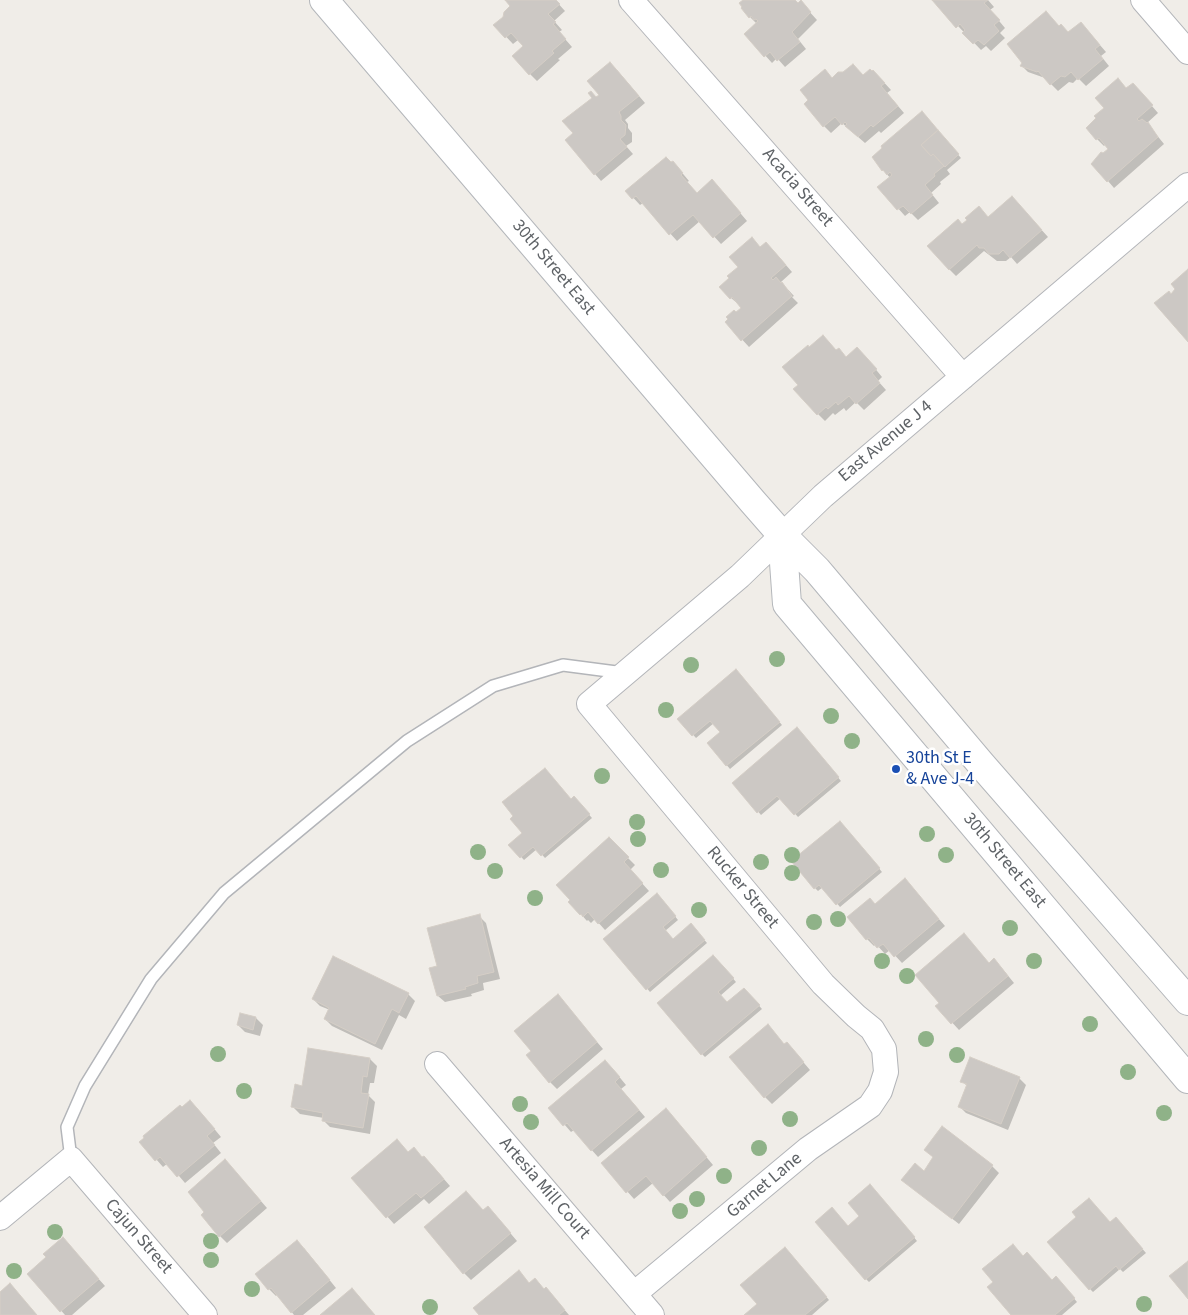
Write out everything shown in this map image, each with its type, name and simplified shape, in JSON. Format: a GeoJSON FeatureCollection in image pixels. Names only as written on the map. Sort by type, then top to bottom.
{"type":"FeatureCollection","features":[{"type":"Feature","properties":{"kind":"main road","name":"30th Street East"},"geometry":{"type":"LineString","coordinates":[[324,0],[753,502],[817,570],[981,764],[1188,1001]]}},
{"type":"Feature","properties":{"kind":"main road","name":"30th Street East"},"geometry":{"type":"LineString","coordinates":[[782,535],[787,604],[1188,1079]]}},
{"type":"Feature","properties":{"kind":"street","name":"Acacia Street"},"geometry":{"type":"LineString","coordinates":[[631,0],[963,377]]}},
{"type":"Feature","properties":{"kind":"street"},"geometry":{"type":"LineString","coordinates":[[1143,0],[1188,52]]}},
{"type":"Feature","properties":{"kind":"street","name":"East Avenue J 4"},"geometry":{"type":"LineString","coordinates":[[589,704],[740,576],[823,496],[1188,186]]}},
{"type":"Feature","properties":{"kind":"street","name":"Rucker Street"},"geometry":{"type":"LineString","coordinates":[[589,704],[823,984],[872,1029],[884,1050],[886,1072]]}},
{"type":"Feature","properties":{"kind":"street","name":"Artesia Mill Court"},"geometry":{"type":"LineString","coordinates":[[437,1064],[652,1315]]}},
{"type":"Feature","properties":{"kind":"street","name":"Garnet Lane"},"geometry":{"type":"LineString","coordinates":[[634,1294],[808,1149],[870,1106],[880,1091],[886,1072]]}},
{"type":"Feature","properties":{"kind":"street"},"geometry":{"type":"LineString","coordinates":[[0,1218],[71,1160]]}},
{"type":"Feature","properties":{"kind":"street","name":"Cajun Street"},"geometry":{"type":"LineString","coordinates":[[71,1160],[205,1315]]}},
{"type":"Feature","properties":{"kind":"lane"},"geometry":{"type":"LineString","coordinates":[[71,1160],[67,1127],[85,1086],[150,979],[224,893],[407,741],[493,686],[563,665],[626,673]]}},
{"type":"Feature","properties":{"kind":"building"},"geometry":{"type":"Polygon","coordinates":[[[505,0],[556,0],[560,4],[548,14],[556,22],[553,24],[566,39],[552,51],[554,53],[529,75],[512,56],[523,46],[511,33],[505,38],[493,25],[503,17],[504,12],[510,6],[505,0]]]}},
{"type":"Feature","properties":{"kind":"building"},"geometry":{"type":"Polygon","coordinates":[[[743,0],[795,0],[798,3],[801,0],[811,12],[792,32],[800,42],[777,61],[770,52],[764,57],[744,34],[758,21],[754,20],[751,16],[749,18],[741,8],[739,3],[743,0]]]}},
{"type":"Feature","properties":{"kind":"building"},"geometry":{"type":"Polygon","coordinates":[[[932,0],[988,0],[984,3],[1000,20],[994,25],[999,31],[984,45],[978,40],[973,44],[962,33],[965,30],[960,24],[956,28],[932,0]]]}},
{"type":"Feature","properties":{"kind":"building"},"geometry":{"type":"Polygon","coordinates":[[[1046,11],[1059,26],[1061,24],[1068,32],[1081,22],[1100,45],[1095,49],[1103,59],[1078,80],[1071,72],[1065,77],[1061,76],[1050,85],[1038,71],[1020,66],[1022,63],[1007,44],[1046,11]]]}},
{"type":"Feature","properties":{"kind":"building"},"geometry":{"type":"Polygon","coordinates":[[[610,62],[639,96],[619,112],[621,120],[626,125],[625,135],[620,139],[627,147],[594,175],[565,140],[573,133],[562,121],[592,98],[588,93],[591,91],[596,97],[599,95],[587,81],[610,62]]]}},
{"type":"Feature","properties":{"kind":"building"},"geometry":{"type":"Polygon","coordinates":[[[853,64],[863,75],[870,69],[873,70],[885,83],[881,86],[898,106],[873,127],[871,125],[858,137],[845,126],[847,124],[845,122],[842,125],[835,117],[823,127],[804,104],[808,100],[800,90],[825,69],[832,78],[838,72],[843,72],[853,64]]]}},
{"type":"Feature","properties":{"kind":"building"},"geometry":{"type":"Polygon","coordinates":[[[1118,78],[1126,88],[1133,83],[1153,105],[1137,119],[1148,122],[1158,137],[1107,182],[1091,164],[1101,152],[1103,153],[1108,149],[1099,138],[1096,140],[1086,128],[1096,118],[1094,116],[1104,108],[1095,98],[1118,78]]]}},
{"type":"Feature","properties":{"kind":"building"},"geometry":{"type":"Polygon","coordinates":[[[922,111],[938,130],[921,145],[944,166],[925,185],[933,195],[911,214],[903,206],[897,210],[877,187],[892,175],[890,172],[887,175],[882,171],[872,157],[882,148],[881,146],[922,111]]]}},
{"type":"Feature","properties":{"kind":"building"},"geometry":{"type":"Polygon","coordinates":[[[938,130],[959,154],[945,167],[921,145],[938,130]]]}},
{"type":"Feature","properties":{"kind":"building"},"geometry":{"type":"Polygon","coordinates":[[[666,157],[671,162],[673,161],[683,173],[681,175],[697,193],[712,179],[741,213],[713,238],[693,215],[669,235],[636,196],[632,199],[625,191],[666,157]]]}},
{"type":"Feature","properties":{"kind":"building"},"geometry":{"type":"Polygon","coordinates":[[[1012,196],[1042,230],[1010,258],[1003,250],[999,254],[989,254],[984,248],[979,248],[977,245],[949,270],[927,246],[958,219],[962,224],[967,220],[965,218],[979,206],[988,217],[1012,196]]]}},
{"type":"Feature","properties":{"kind":"building"},"geometry":{"type":"Polygon","coordinates":[[[752,237],[760,247],[766,242],[786,265],[771,278],[773,280],[776,277],[782,282],[792,296],[741,341],[725,322],[728,319],[726,317],[734,310],[736,312],[741,308],[732,297],[730,299],[719,287],[729,278],[727,276],[738,267],[729,257],[752,237]]]}},
{"type":"Feature","properties":{"kind":"building"},"geometry":{"type":"Polygon","coordinates":[[[1188,269],[1188,342],[1154,303],[1169,291],[1171,294],[1175,289],[1171,284],[1188,269]]]}},
{"type":"Feature","properties":{"kind":"building"},"geometry":{"type":"Polygon","coordinates":[[[823,335],[836,350],[839,348],[846,357],[857,347],[877,369],[872,373],[880,383],[856,404],[849,396],[838,405],[836,402],[828,409],[826,407],[817,415],[793,389],[798,385],[782,367],[823,335]]]}},
{"type":"Feature","properties":{"kind":"building"},"geometry":{"type":"Polygon","coordinates":[[[736,669],[780,722],[726,766],[707,743],[720,732],[710,721],[692,736],[677,719],[736,669]]]}},
{"type":"Feature","properties":{"kind":"building"},"geometry":{"type":"Polygon","coordinates":[[[797,727],[839,777],[794,815],[777,796],[757,813],[732,783],[797,727]]]}},
{"type":"Feature","properties":{"kind":"building"},"geometry":{"type":"Polygon","coordinates":[[[545,768],[571,799],[574,796],[590,814],[541,856],[533,847],[520,858],[508,845],[522,833],[510,819],[513,816],[502,802],[545,768]]]}},
{"type":"Feature","properties":{"kind":"building"},"geometry":{"type":"Polygon","coordinates":[[[840,821],[880,868],[836,905],[819,885],[814,889],[791,861],[840,821]]]}},
{"type":"Feature","properties":{"kind":"building"},"geometry":{"type":"Polygon","coordinates":[[[609,837],[629,857],[624,862],[643,883],[598,924],[588,912],[583,917],[580,915],[568,902],[570,900],[556,885],[609,837]]]}},
{"type":"Feature","properties":{"kind":"building"},"geometry":{"type":"Polygon","coordinates":[[[905,878],[939,919],[894,957],[883,944],[877,948],[869,938],[866,940],[847,917],[870,898],[875,904],[905,878]]]}},
{"type":"Feature","properties":{"kind":"building"},"geometry":{"type":"Polygon","coordinates":[[[657,893],[676,916],[663,927],[673,939],[691,923],[705,940],[646,990],[603,939],[657,893]]]}},
{"type":"Feature","properties":{"kind":"building"},"geometry":{"type":"Polygon","coordinates":[[[480,914],[494,972],[477,976],[478,983],[465,987],[466,989],[437,996],[429,968],[437,966],[427,928],[480,914]]]}},
{"type":"Feature","properties":{"kind":"building"},"geometry":{"type":"Polygon","coordinates":[[[964,933],[989,963],[994,958],[1008,976],[951,1024],[935,1006],[939,1003],[915,975],[964,933]]]}},
{"type":"Feature","properties":{"kind":"building"},"geometry":{"type":"Polygon","coordinates":[[[713,955],[734,978],[718,992],[727,1002],[744,988],[760,1005],[701,1055],[657,1003],[713,955]]]}},
{"type":"Feature","properties":{"kind":"building"},"geometry":{"type":"Polygon","coordinates":[[[333,956],[409,993],[399,1013],[392,1009],[375,1044],[324,1019],[329,1008],[312,999],[333,956]]]}},
{"type":"Feature","properties":{"kind":"building"},"geometry":{"type":"Polygon","coordinates":[[[558,994],[597,1042],[549,1083],[526,1055],[531,1051],[514,1031],[558,994]]]}},
{"type":"Feature","properties":{"kind":"building"},"geometry":{"type":"Polygon","coordinates":[[[240,1013],[256,1017],[253,1030],[237,1025],[240,1013]]]}},
{"type":"Feature","properties":{"kind":"building"},"geometry":{"type":"Polygon","coordinates":[[[768,1024],[784,1044],[787,1042],[804,1062],[764,1098],[729,1057],[768,1024]]]}},
{"type":"Feature","properties":{"kind":"building"},"geometry":{"type":"Polygon","coordinates":[[[308,1048],[370,1058],[367,1077],[363,1076],[361,1093],[369,1094],[363,1128],[322,1121],[323,1113],[291,1107],[295,1084],[302,1086],[308,1048]]]}},
{"type":"Feature","properties":{"kind":"building"},"geometry":{"type":"Polygon","coordinates":[[[970,1057],[1020,1077],[1001,1124],[958,1107],[967,1084],[960,1082],[970,1057]]]}},
{"type":"Feature","properties":{"kind":"building"},"geometry":{"type":"Polygon","coordinates":[[[605,1060],[620,1077],[615,1082],[639,1110],[591,1151],[567,1123],[563,1126],[548,1108],[605,1060]]]}},
{"type":"Feature","properties":{"kind":"building"},"geometry":{"type":"Polygon","coordinates":[[[190,1100],[215,1129],[207,1136],[215,1145],[177,1177],[160,1157],[155,1161],[139,1142],[144,1138],[143,1136],[180,1105],[182,1107],[190,1100]]]}},
{"type":"Feature","properties":{"kind":"building"},"geometry":{"type":"Polygon","coordinates":[[[666,1108],[707,1157],[663,1196],[646,1176],[626,1193],[601,1163],[666,1108]]]}},
{"type":"Feature","properties":{"kind":"building"},"geometry":{"type":"Polygon","coordinates":[[[942,1126],[993,1165],[952,1219],[901,1180],[915,1163],[924,1171],[933,1157],[924,1150],[942,1126]]]}},
{"type":"Feature","properties":{"kind":"building"},"geometry":{"type":"Polygon","coordinates":[[[397,1139],[408,1152],[414,1147],[444,1179],[421,1198],[416,1193],[386,1218],[351,1178],[397,1139]]]}},
{"type":"Feature","properties":{"kind":"building"},"geometry":{"type":"Polygon","coordinates":[[[225,1159],[261,1201],[219,1237],[201,1215],[204,1212],[188,1192],[225,1159]]]}},
{"type":"Feature","properties":{"kind":"building"},"geometry":{"type":"Polygon","coordinates":[[[870,1184],[915,1237],[865,1280],[815,1222],[832,1207],[848,1226],[859,1216],[848,1203],[870,1184]]]}},
{"type":"Feature","properties":{"kind":"building"},"geometry":{"type":"Polygon","coordinates":[[[466,1191],[483,1210],[488,1206],[511,1233],[463,1274],[424,1227],[466,1191]]]}},
{"type":"Feature","properties":{"kind":"building"},"geometry":{"type":"Polygon","coordinates":[[[1089,1198],[1110,1222],[1116,1217],[1143,1249],[1119,1270],[1116,1266],[1089,1290],[1047,1242],[1076,1217],[1072,1212],[1089,1198]]]}},
{"type":"Feature","properties":{"kind":"building"},"geometry":{"type":"Polygon","coordinates":[[[63,1237],[99,1279],[60,1312],[27,1274],[46,1257],[43,1254],[63,1237]]]}},
{"type":"Feature","properties":{"kind":"building"},"geometry":{"type":"Polygon","coordinates":[[[297,1240],[330,1280],[291,1313],[271,1288],[268,1290],[255,1274],[297,1240]]]}},
{"type":"Feature","properties":{"kind":"building"},"geometry":{"type":"Polygon","coordinates":[[[1013,1244],[1023,1256],[1027,1252],[1052,1280],[1056,1276],[1075,1298],[1055,1315],[1011,1315],[987,1287],[993,1282],[982,1269],[1013,1244]]]}},
{"type":"Feature","properties":{"kind":"building"},"geometry":{"type":"Polygon","coordinates":[[[785,1247],[827,1297],[805,1315],[744,1315],[757,1304],[740,1285],[785,1247]]]}},
{"type":"Feature","properties":{"kind":"building"},"geometry":{"type":"Polygon","coordinates":[[[1188,1261],[1188,1299],[1169,1276],[1188,1261]]]}},
{"type":"Feature","properties":{"kind":"building"},"geometry":{"type":"Polygon","coordinates":[[[519,1270],[529,1283],[535,1278],[544,1289],[546,1287],[565,1310],[559,1315],[479,1315],[473,1308],[519,1270]]]}},
{"type":"Feature","properties":{"kind":"building"},"geometry":{"type":"Polygon","coordinates":[[[10,1283],[37,1315],[0,1315],[0,1292],[10,1283]]]}},
{"type":"Feature","properties":{"kind":"building"},"geometry":{"type":"Polygon","coordinates":[[[352,1288],[375,1315],[320,1315],[352,1288]]]}},
{"type":"Feature","properties":{"kind":"place","name":"30th St E & Ave J-4"},"geometry":{"type":"Point","coordinates":[896,769]}}]}
